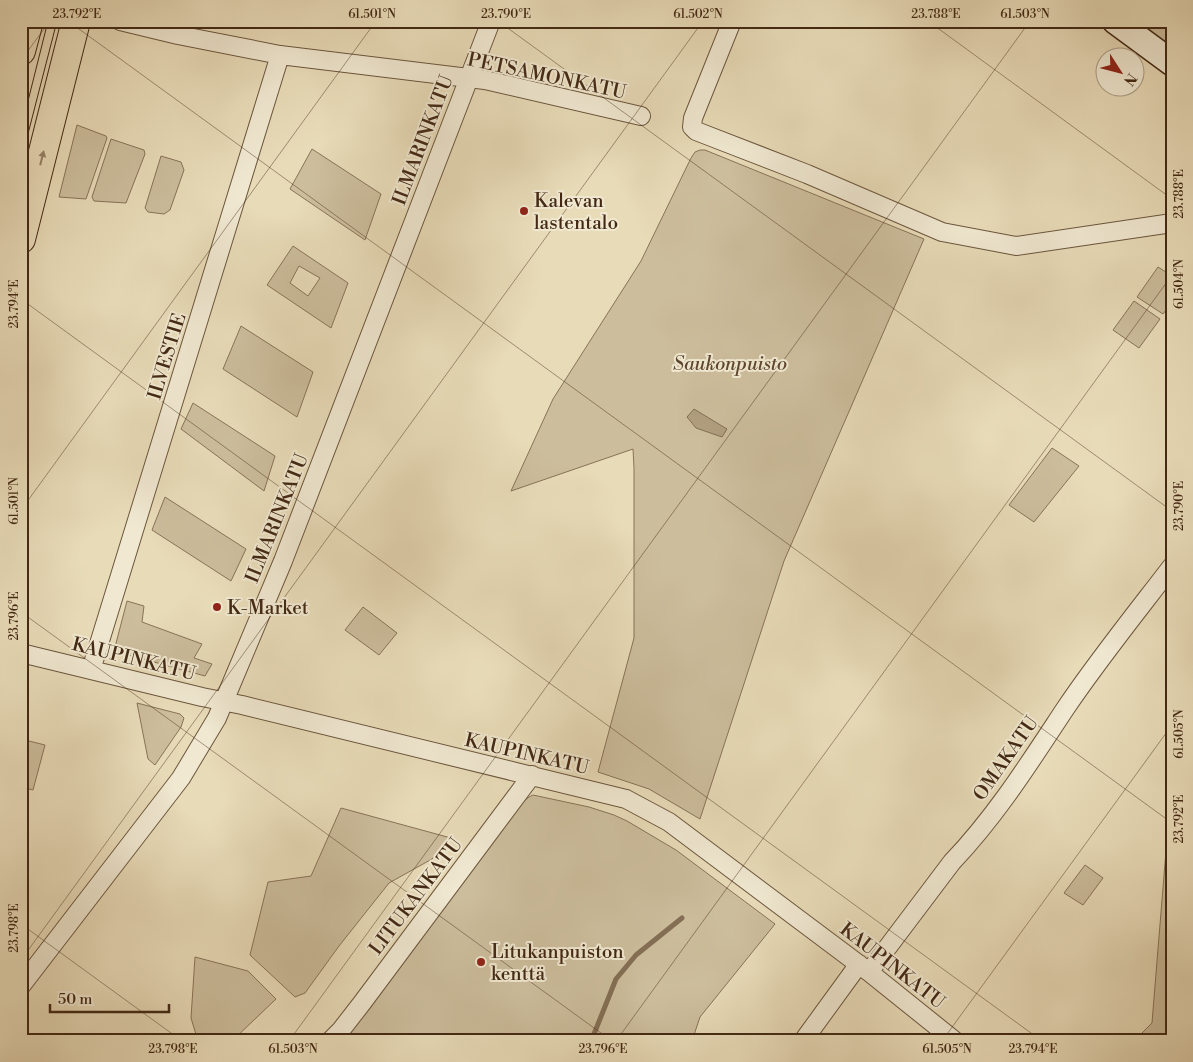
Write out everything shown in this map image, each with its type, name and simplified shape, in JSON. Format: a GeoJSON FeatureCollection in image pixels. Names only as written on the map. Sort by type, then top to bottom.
{"type":"FeatureCollection","features":[{"type":"Feature","properties":{"kind":"main road"},"geometry":{"type":"LineString","coordinates":[[21,51],[29,21]]}},
{"type":"Feature","properties":{"kind":"main road"},"geometry":{"type":"LineString","coordinates":[[21,240],[76,21]]}},
{"type":"Feature","properties":{"kind":"main road"},"geometry":{"type":"LineString","coordinates":[[1115,21],[1172,63]]}},
{"type":"Feature","properties":{"kind":"street","name":"PETSAMONKATU"},"geometry":{"type":"LineString","coordinates":[[120,21],[178,35],[280,55],[485,80],[641,116]]}},
{"type":"Feature","properties":{"kind":"street","name":"ILMARINKATU"},"geometry":{"type":"LineString","coordinates":[[21,986],[180,778],[217,718],[297,525],[491,21]]}},
{"type":"Feature","properties":{"kind":"street"},"geometry":{"type":"LineString","coordinates":[[732,21],[693,118],[693,129],[807,174],[942,232],[1016,246],[1172,223]]}},
{"type":"Feature","properties":{"kind":"street","name":"ILVESTIE"},"geometry":{"type":"LineString","coordinates":[[91,670],[280,55]]}},
{"type":"Feature","properties":{"kind":"street","name":"OMAKATU"},"geometry":{"type":"LineString","coordinates":[[804,1041],[980,830],[1013,786],[1066,708],[1172,566]]}},
{"type":"Feature","properties":{"kind":"street","name":"KAUPINKATU"},"geometry":{"type":"LineString","coordinates":[[21,653],[626,799],[669,822],[864,968],[955,1041]]}},
{"type":"Feature","properties":{"kind":"street","name":"LITUKANKATU"},"geometry":{"type":"LineString","coordinates":[[335,1035],[532,776]]}},
{"type":"Feature","properties":{"kind":"green space"},"geometry":{"type":"Polygon","coordinates":[[[1131,21],[1172,21],[1172,52],[1131,21]]]}},
{"type":"Feature","properties":{"kind":"green space"},"geometry":{"type":"Polygon","coordinates":[[[77,125],[107,138],[86,199],[59,197],[77,125]]]}},
{"type":"Feature","properties":{"kind":"green space"},"geometry":{"type":"Polygon","coordinates":[[[111,139],[144,150],[145,154],[126,203],[94,201],[92,197],[111,139]]]}},
{"type":"Feature","properties":{"kind":"green space"},"geometry":{"type":"Polygon","coordinates":[[[312,149],[381,194],[365,240],[290,189],[312,149]]]}},
{"type":"Feature","properties":{"kind":"green space","name":"Saukonpuisto"},"geometry":{"type":"Polygon","coordinates":[[[705,150],[924,239],[784,561],[700,819],[649,789],[598,772],[634,638],[633,449],[511,491],[553,399],[641,261],[691,158],[695,152],[705,150]]]}},
{"type":"Feature","properties":{"kind":"green space"},"geometry":{"type":"Polygon","coordinates":[[[161,156],[181,162],[184,170],[170,210],[164,214],[148,212],[145,208],[161,156]]]}},
{"type":"Feature","properties":{"kind":"green space"},"geometry":{"type":"Polygon","coordinates":[[[293,246],[348,283],[331,328],[267,285],[293,246]],[[299,266],[290,283],[308,296],[320,278],[299,266]]]}},
{"type":"Feature","properties":{"kind":"green space"},"geometry":{"type":"Polygon","coordinates":[[[1158,267],[1172,276],[1172,302],[1163,314],[1137,297],[1158,267]]]}},
{"type":"Feature","properties":{"kind":"green space"},"geometry":{"type":"Polygon","coordinates":[[[1134,301],[1160,319],[1139,348],[1113,330],[1134,301]]]}},
{"type":"Feature","properties":{"kind":"green space"},"geometry":{"type":"Polygon","coordinates":[[[241,326],[313,372],[297,417],[223,369],[241,326]]]}},
{"type":"Feature","properties":{"kind":"green space"},"geometry":{"type":"Polygon","coordinates":[[[193,403],[275,456],[264,491],[181,429],[193,403]]]}},
{"type":"Feature","properties":{"kind":"green space"},"geometry":{"type":"Polygon","coordinates":[[[1052,448],[1079,466],[1034,522],[1009,505],[1052,448]]]}},
{"type":"Feature","properties":{"kind":"green space"},"geometry":{"type":"Polygon","coordinates":[[[165,497],[246,549],[231,581],[152,530],[165,497]]]}},
{"type":"Feature","properties":{"kind":"green space"},"geometry":{"type":"Polygon","coordinates":[[[127,601],[144,606],[142,622],[202,644],[194,658],[212,664],[205,676],[114,651],[127,601]]]}},
{"type":"Feature","properties":{"kind":"green space"},"geometry":{"type":"Polygon","coordinates":[[[363,607],[397,633],[379,655],[345,630],[363,607]]]}},
{"type":"Feature","properties":{"kind":"green space"},"geometry":{"type":"Polygon","coordinates":[[[137,703],[180,714],[184,718],[181,727],[155,765],[148,759],[137,703]]]}},
{"type":"Feature","properties":{"kind":"green space"},"geometry":{"type":"Polygon","coordinates":[[[21,739],[45,745],[33,790],[29,789],[28,791],[21,790],[21,739]]]}},
{"type":"Feature","properties":{"kind":"green space"},"geometry":{"type":"Polygon","coordinates":[[[1172,777],[1172,1041],[1134,1041],[1152,1023],[1172,777]]]}},
{"type":"Feature","properties":{"kind":"green space"},"geometry":{"type":"Polygon","coordinates":[[[533,795],[589,807],[627,821],[676,850],[775,924],[700,1017],[692,1041],[342,1041],[524,801],[533,795]]]}},
{"type":"Feature","properties":{"kind":"green space"},"geometry":{"type":"Polygon","coordinates":[[[341,808],[451,838],[432,859],[389,883],[339,946],[305,993],[295,997],[250,955],[268,882],[311,876],[341,808]]]}},
{"type":"Feature","properties":{"kind":"green space"},"geometry":{"type":"Polygon","coordinates":[[[1085,865],[1103,878],[1083,905],[1064,893],[1085,865]]]}},
{"type":"Feature","properties":{"kind":"green space"},"geometry":{"type":"Polygon","coordinates":[[[195,957],[248,971],[276,999],[232,1041],[198,1041],[191,1018],[195,957]]]}},
{"type":"Feature","properties":{"kind":"shaded area"},"geometry":{"type":"Polygon","coordinates":[[[694,409],[727,429],[722,437],[696,428],[687,417],[694,409]]]}},
{"type":"Feature","properties":{"kind":"waterway"},"geometry":{"type":"LineString","coordinates":[[592,1039],[616,979],[636,955],[682,918]]}},
{"type":"Feature","properties":{"kind":"tram line"},"geometry":{"type":"LineString","coordinates":[[21,129],[48,21]]}},
{"type":"Feature","properties":{"kind":"tram line"},"geometry":{"type":"LineString","coordinates":[[21,161],[57,21]]}},
{"type":"Feature","properties":{"kind":"place","name":"Kalevan lastentalo"},"geometry":{"type":"Point","coordinates":[524,211]}},
{"type":"Feature","properties":{"kind":"place","name":"K-Market"},"geometry":{"type":"Point","coordinates":[217,607]}},
{"type":"Feature","properties":{"kind":"place","name":"Litukanpuiston kenttä"},"geometry":{"type":"Point","coordinates":[481,962]}}]}
